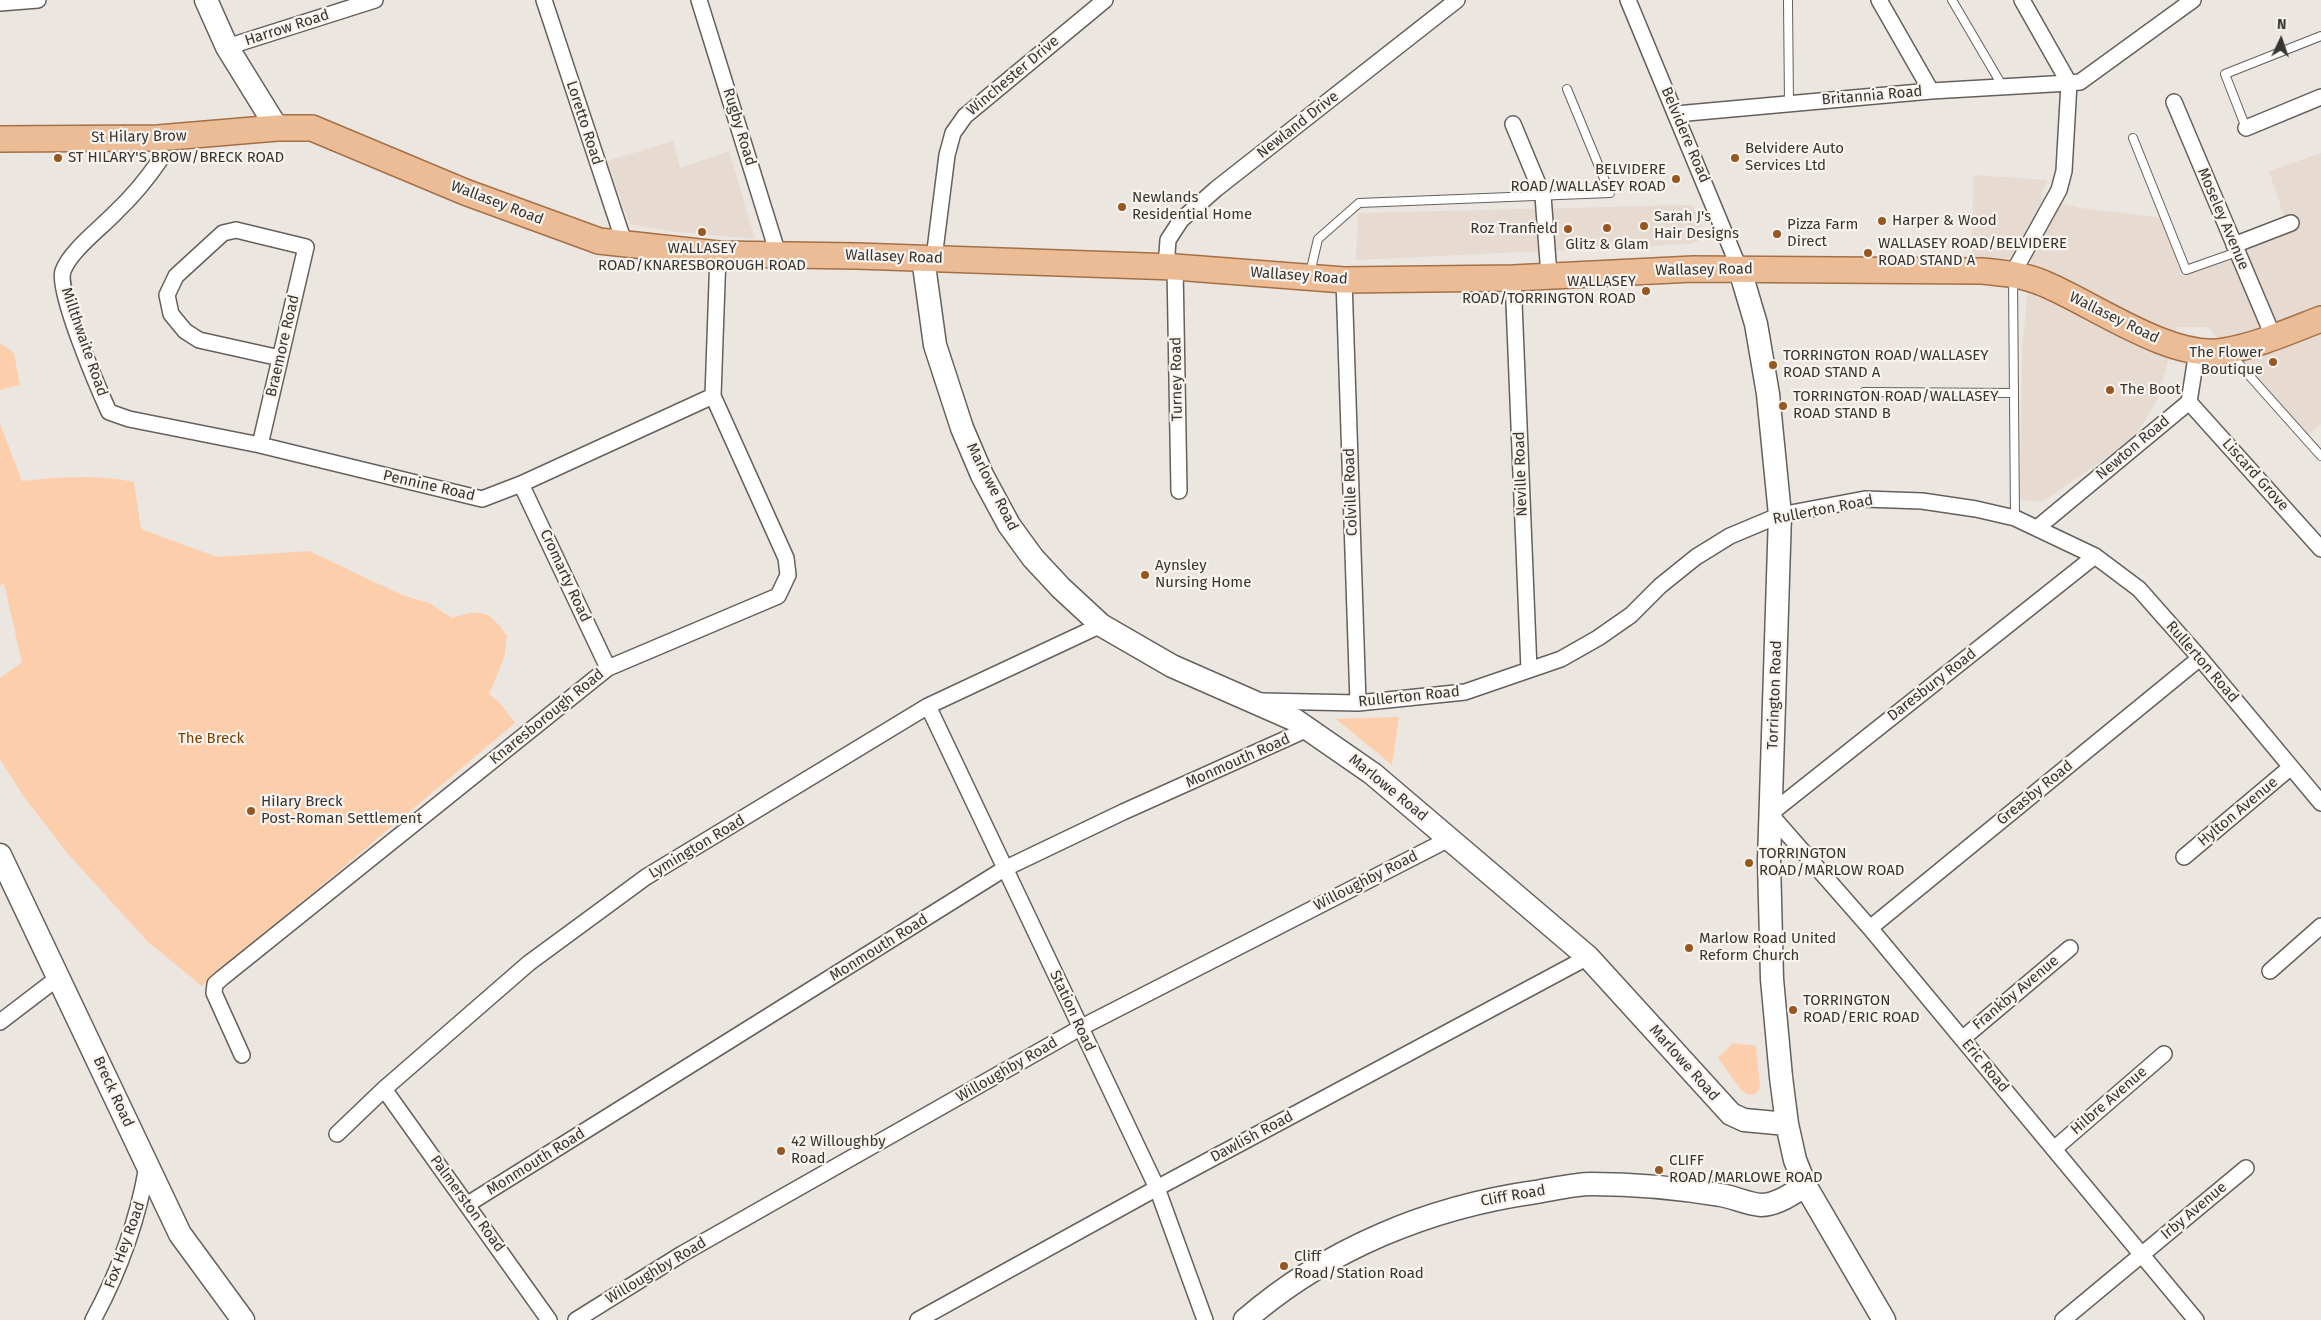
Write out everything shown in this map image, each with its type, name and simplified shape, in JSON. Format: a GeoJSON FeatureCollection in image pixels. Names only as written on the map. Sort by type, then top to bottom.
{"type":"FeatureCollection","features":[{"type":"Feature","properties":{"kind":"main road","name":"Wallasey Road"},"geometry":{"type":"LineString","coordinates":[[277,128],[312,128],[465,192],[599,241],[718,254],[928,258],[1170,267],[1344,280],[1514,278],[1549,275],[1740,270],[1982,271],[2013,274],[2044,284],[2167,343],[2197,351],[2226,350],[2317,325]]}},
{"type":"Feature","properties":{"kind":"main road","name":"St Hilary Brow"},"geometry":{"type":"LineString","coordinates":[[0,139],[158,138],[277,128]]}},
{"type":"Feature","properties":{"kind":"street"},"geometry":{"type":"LineString","coordinates":[[0,3],[38,0]]}},
{"type":"Feature","properties":{"kind":"street"},"geometry":{"type":"LineString","coordinates":[[206,0],[227,48],[277,128]]}},
{"type":"Feature","properties":{"kind":"street","name":"Harrow Road"},"geometry":{"type":"LineString","coordinates":[[227,48],[375,0]]}},
{"type":"Feature","properties":{"kind":"street","name":"Loretto Road"},"geometry":{"type":"LineString","coordinates":[[544,0],[625,245]]}},
{"type":"Feature","properties":{"kind":"street","name":"Rugby Road"},"geometry":{"type":"LineString","coordinates":[[699,0],[778,254]]}},
{"type":"Feature","properties":{"kind":"street","name":"Winchester Drive"},"geometry":{"type":"LineString","coordinates":[[928,258],[947,155],[953,133],[964,116],[1105,0]]}},
{"type":"Feature","properties":{"kind":"street","name":"Newland Drive"},"geometry":{"type":"LineString","coordinates":[[1170,267],[1168,240],[1181,220],[1216,189],[1458,0]]}},
{"type":"Feature","properties":{"kind":"street","name":"Belvidere Road"},"geometry":{"type":"LineString","coordinates":[[1628,0],[1740,270]]}},
{"type":"Feature","properties":{"kind":"street"},"geometry":{"type":"LineString","coordinates":[[1880,0],[1931,91]]}},
{"type":"Feature","properties":{"kind":"street"},"geometry":{"type":"LineString","coordinates":[[2013,274],[2059,190],[2064,171],[2069,83],[2022,0]]}},
{"type":"Feature","properties":{"kind":"street","name":"Britannia Road"},"geometry":{"type":"LineString","coordinates":[[1676,114],[1931,91],[2080,82],[2193,0]]}},
{"type":"Feature","properties":{"kind":"street"},"geometry":{"type":"LineString","coordinates":[[2246,128],[2321,97]]}},
{"type":"Feature","properties":{"kind":"street","name":"Moseley Avenue"},"geometry":{"type":"LineString","coordinates":[[2174,102],[2273,336]]}},
{"type":"Feature","properties":{"kind":"street"},"geometry":{"type":"LineString","coordinates":[[1513,124],[1543,196],[1549,275]]}},
{"type":"Feature","properties":{"kind":"street","name":"Millthwaite Road"},"geometry":{"type":"LineString","coordinates":[[129,419],[109,412],[69,311],[62,288],[62,272],[74,254],[147,180],[160,160],[158,138]]}},
{"type":"Feature","properties":{"kind":"street"},"geometry":{"type":"LineString","coordinates":[[2236,248],[2292,223]]}},
{"type":"Feature","properties":{"kind":"street","name":"Braemore Road"},"geometry":{"type":"LineString","coordinates":[[260,445],[306,247],[236,230],[223,233],[176,276],[167,295],[171,314],[185,331],[199,340],[280,358]]}},
{"type":"Feature","properties":{"kind":"street","name":"Knaresborough Road"},"geometry":{"type":"LineString","coordinates":[[242,1055],[214,993],[215,984],[608,668],[778,596],[788,575],[786,558],[713,396],[718,254]]}},
{"type":"Feature","properties":{"kind":"street","name":"Marlowe Road"},"geometry":{"type":"LineString","coordinates":[[928,258],[935,344],[956,411],[982,475],[1009,525],[1033,558],[1060,588],[1101,625],[1172,666],[1254,701],[1310,728],[1373,774],[1588,957],[1731,1114],[1744,1120],[1787,1124]]}},
{"type":"Feature","properties":{"kind":"street","name":"Turney Road"},"geometry":{"type":"LineString","coordinates":[[1170,267],[1179,491]]}},
{"type":"Feature","properties":{"kind":"street","name":"Torrington Road"},"geometry":{"type":"LineString","coordinates":[[1740,270],[1756,324],[1766,385],[1780,515],[1768,860],[1772,978],[1787,1124]]}},
{"type":"Feature","properties":{"kind":"street","name":"Neville Road"},"geometry":{"type":"LineString","coordinates":[[1514,278],[1529,670]]}},
{"type":"Feature","properties":{"kind":"street","name":"Colville Road"},"geometry":{"type":"LineString","coordinates":[[1344,280],[1358,703]]}},
{"type":"Feature","properties":{"kind":"street"},"geometry":{"type":"LineString","coordinates":[[2189,402],[2197,351]]}},
{"type":"Feature","properties":{"kind":"street","name":"Pennine Road"},"geometry":{"type":"LineString","coordinates":[[129,419],[260,445],[482,499],[522,484],[713,396]]}},
{"type":"Feature","properties":{"kind":"street","name":"Newton Road"},"geometry":{"type":"LineString","coordinates":[[2037,528],[2189,402]]}},
{"type":"Feature","properties":{"kind":"street","name":"Liscard Grove"},"geometry":{"type":"LineString","coordinates":[[2189,402],[2321,549]]}},
{"type":"Feature","properties":{"kind":"street","name":"Cromarty Road"},"geometry":{"type":"LineString","coordinates":[[522,484],[608,668]]}},
{"type":"Feature","properties":{"kind":"street","name":"Rullerton Road"},"geometry":{"type":"LineString","coordinates":[[1254,701],[1358,703],[1465,692],[1561,658],[1598,638],[1631,615],[1660,586],[1696,557],[1730,536],[1780,515],[1865,499],[1922,500],[2015,518],[2095,556],[2139,589],[2200,658],[2321,803]]}},
{"type":"Feature","properties":{"kind":"street","name":"Daresbury Road"},"geometry":{"type":"LineString","coordinates":[[1770,814],[2095,556]]}},
{"type":"Feature","properties":{"kind":"street","name":"Lymington Road"},"geometry":{"type":"LineString","coordinates":[[337,1134],[384,1089],[529,963],[646,877],[928,706],[1101,625]]}},
{"type":"Feature","properties":{"kind":"street","name":"Greasby Road"},"geometry":{"type":"LineString","coordinates":[[1870,928],[2200,658]]}},
{"type":"Feature","properties":{"kind":"street","name":"Station Road"},"geometry":{"type":"LineString","coordinates":[[928,706],[1157,1188],[1205,1320]]}},
{"type":"Feature","properties":{"kind":"street","name":"Monmouth Road"},"geometry":{"type":"LineString","coordinates":[[468,1204],[1004,869],[1123,812],[1310,728]]}},
{"type":"Feature","properties":{"kind":"street","name":"Hylton Avenue"},"geometry":{"type":"LineString","coordinates":[[2184,857],[2291,766]]}},
{"type":"Feature","properties":{"kind":"street","name":"Eric Road"},"geometry":{"type":"LineString","coordinates":[[1770,814],[1870,928],[2196,1320]]}},
{"type":"Feature","properties":{"kind":"street","name":"Willoughby Road"},"geometry":{"type":"LineString","coordinates":[[576,1320],[666,1264],[1080,1028],[1449,839]]}},
{"type":"Feature","properties":{"kind":"street","name":"Breck Road"},"geometry":{"type":"LineString","coordinates":[[0,855],[180,1234],[243,1320]]}},
{"type":"Feature","properties":{"kind":"street"},"geometry":{"type":"LineString","coordinates":[[2270,971],[2321,926]]}},
{"type":"Feature","properties":{"kind":"street","name":"Frankby Avenue"},"geometry":{"type":"LineString","coordinates":[[1962,1039],[2070,948]]}},
{"type":"Feature","properties":{"kind":"street","name":"Dawlish Road"},"geometry":{"type":"LineString","coordinates":[[918,1320],[1157,1188],[1588,957]]}},
{"type":"Feature","properties":{"kind":"street"},"geometry":{"type":"LineString","coordinates":[[0,1022],[59,977]]}},
{"type":"Feature","properties":{"kind":"street","name":"Hilbre Avenue"},"geometry":{"type":"LineString","coordinates":[[2054,1149],[2164,1054]]}},
{"type":"Feature","properties":{"kind":"street","name":"Palmerston Road"},"geometry":{"type":"LineString","coordinates":[[384,1089],[468,1204],[549,1320]]}},
{"type":"Feature","properties":{"kind":"street"},"geometry":{"type":"LineString","coordinates":[[1787,1124],[1795,1160],[1805,1185],[1884,1320]]}},
{"type":"Feature","properties":{"kind":"street","name":"Fox Hey Road"},"geometry":{"type":"LineString","coordinates":[[93,1320],[113,1284],[142,1194],[147,1166]]}},
{"type":"Feature","properties":{"kind":"street","name":"Irby Avenue"},"geometry":{"type":"LineString","coordinates":[[2063,1320],[2246,1168]]}},
{"type":"Feature","properties":{"kind":"street","name":"Cliff Road"},"geometry":{"type":"LineString","coordinates":[[1245,1320],[1266,1302],[1322,1264],[1373,1238],[1425,1217],[1478,1202],[1589,1184],[1658,1187],[1722,1195],[1762,1205],[1788,1197],[1805,1185]]}},
{"type":"Feature","properties":{"kind":"lane"},"geometry":{"type":"LineString","coordinates":[[1788,0],[1789,104]]}},
{"type":"Feature","properties":{"kind":"lane"},"geometry":{"type":"LineString","coordinates":[[1952,0],[2002,87]]}},
{"type":"Feature","properties":{"kind":"lane"},"geometry":{"type":"LineString","coordinates":[[2246,128],[2225,74],[2321,36]]}},
{"type":"Feature","properties":{"kind":"lane"},"geometry":{"type":"LineString","coordinates":[[1309,277],[1318,239],[1359,203],[1610,193],[1567,89]]}},
{"type":"Feature","properties":{"kind":"lane"},"geometry":{"type":"LineString","coordinates":[[2133,138],[2186,270],[2236,248]]}},
{"type":"Feature","properties":{"kind":"lane"},"geometry":{"type":"LineString","coordinates":[[2013,274],[2015,518]]}},
{"type":"Feature","properties":{"kind":"lane"},"geometry":{"type":"LineString","coordinates":[[2226,350],[2321,456]]}},
{"type":"Feature","properties":{"kind":"lane"},"geometry":{"type":"LineString","coordinates":[[1864,395],[1864,392],[2014,393]]}},
{"type":"Feature","properties":{"kind":"shaded area"},"geometry":{"type":"Polygon","coordinates":[[[673,141],[680,168],[729,151],[755,239],[668,231],[630,224],[607,161],[673,141]]]}},
{"type":"Feature","properties":{"kind":"shaded area"},"geometry":{"type":"Polygon","coordinates":[[[2321,153],[2321,424],[2305,438],[2208,327],[2177,327],[2157,401],[2133,439],[2042,502],[2020,500],[2022,349],[2031,258],[1972,258],[1973,175],[2048,180],[2040,198],[2080,208],[2161,218],[2187,270],[2237,252],[2285,219],[2269,171],[2321,153]]]}},
{"type":"Feature","properties":{"kind":"shaded area"},"geometry":{"type":"Polygon","coordinates":[[[1692,205],[1708,237],[1690,244],[1356,260],[1358,213],[1692,205]]]}},
{"type":"Feature","properties":{"kind":"green space"},"geometry":{"type":"Polygon","coordinates":[[[0,343],[14,353],[20,385],[0,390],[0,343]]]}},
{"type":"Feature","properties":{"kind":"green space","name":"The Breck"},"geometry":{"type":"Polygon","coordinates":[[[0,424],[22,481],[64,477],[92,477],[134,482],[141,529],[217,557],[309,551],[402,595],[429,603],[452,618],[471,613],[484,614],[495,621],[507,636],[504,658],[489,694],[499,702],[515,723],[202,986],[148,942],[68,854],[24,797],[0,759],[0,678],[22,662],[4,584],[0,585],[0,424]]]}},
{"type":"Feature","properties":{"kind":"green space"},"geometry":{"type":"Polygon","coordinates":[[[1399,717],[1392,765],[1336,719],[1399,717]]]}},
{"type":"Feature","properties":{"kind":"green space"},"geometry":{"type":"Polygon","coordinates":[[[1733,1043],[1756,1046],[1760,1088],[1755,1094],[1749,1095],[1741,1090],[1718,1058],[1733,1043]]]}},
{"type":"Feature","properties":{"kind":"place","name":"ST HILARY'S BROW/BRECK ROAD"},"geometry":{"type":"Point","coordinates":[58,158]}},
{"type":"Feature","properties":{"kind":"place","name":"Belvidere Auto Services Ltd"},"geometry":{"type":"Point","coordinates":[1735,158]}},
{"type":"Feature","properties":{"kind":"place","name":"BELVIDERE ROAD/WALLASEY ROAD"},"geometry":{"type":"Point","coordinates":[1676,179]}},
{"type":"Feature","properties":{"kind":"place","name":"Newlands Residential Home"},"geometry":{"type":"Point","coordinates":[1122,207]}},
{"type":"Feature","properties":{"kind":"place","name":"Harper & Wood"},"geometry":{"type":"Point","coordinates":[1882,221]}},
{"type":"Feature","properties":{"kind":"place","name":"Sarah J's Hair Designs"},"geometry":{"type":"Point","coordinates":[1644,226]}},
{"type":"Feature","properties":{"kind":"place","name":"Glitz & Glam"},"geometry":{"type":"Point","coordinates":[1607,228]}},
{"type":"Feature","properties":{"kind":"place","name":"Roz Tranfield"},"geometry":{"type":"Point","coordinates":[1568,229]}},
{"type":"Feature","properties":{"kind":"place","name":"WALLASEY ROAD/KNARESBOROUGH ROAD"},"geometry":{"type":"Point","coordinates":[702,232]}},
{"type":"Feature","properties":{"kind":"place","name":"Pizza Farm Direct"},"geometry":{"type":"Point","coordinates":[1777,234]}},
{"type":"Feature","properties":{"kind":"place","name":"WALLASEY ROAD/BELVIDERE ROAD STAND A"},"geometry":{"type":"Point","coordinates":[1868,253]}},
{"type":"Feature","properties":{"kind":"place","name":"WALLASEY ROAD/TORRINGTON ROAD"},"geometry":{"type":"Point","coordinates":[1646,291]}},
{"type":"Feature","properties":{"kind":"place","name":"The Flower Boutique"},"geometry":{"type":"Point","coordinates":[2273,362]}},
{"type":"Feature","properties":{"kind":"place","name":"TORRINGTON ROAD/WALLASEY ROAD STAND A"},"geometry":{"type":"Point","coordinates":[1773,365]}},
{"type":"Feature","properties":{"kind":"place","name":"The Boot"},"geometry":{"type":"Point","coordinates":[2110,390]}},
{"type":"Feature","properties":{"kind":"place","name":"TORRINGTON ROAD/WALLASEY ROAD STAND B"},"geometry":{"type":"Point","coordinates":[1783,406]}},
{"type":"Feature","properties":{"kind":"place","name":"Aynsley Nursing Home"},"geometry":{"type":"Point","coordinates":[1145,575]}},
{"type":"Feature","properties":{"kind":"place","name":"HiIary Breck Post-Roman Settlement"},"geometry":{"type":"Point","coordinates":[251,811]}},
{"type":"Feature","properties":{"kind":"place","name":"TORRINGTON ROAD/MARLOW ROAD"},"geometry":{"type":"Point","coordinates":[1749,863]}},
{"type":"Feature","properties":{"kind":"place","name":"Marlow Road United Reform Church"},"geometry":{"type":"Point","coordinates":[1689,948]}},
{"type":"Feature","properties":{"kind":"place","name":"TORRINGTON ROAD/ERIC ROAD"},"geometry":{"type":"Point","coordinates":[1793,1010]}},
{"type":"Feature","properties":{"kind":"place","name":"42 Willoughby Road"},"geometry":{"type":"Point","coordinates":[781,1151]}},
{"type":"Feature","properties":{"kind":"place","name":"CLIFF ROAD/MARLOWE ROAD"},"geometry":{"type":"Point","coordinates":[1659,1170]}},
{"type":"Feature","properties":{"kind":"place","name":"Cliff Road/Station Road"},"geometry":{"type":"Point","coordinates":[1284,1266]}}]}
